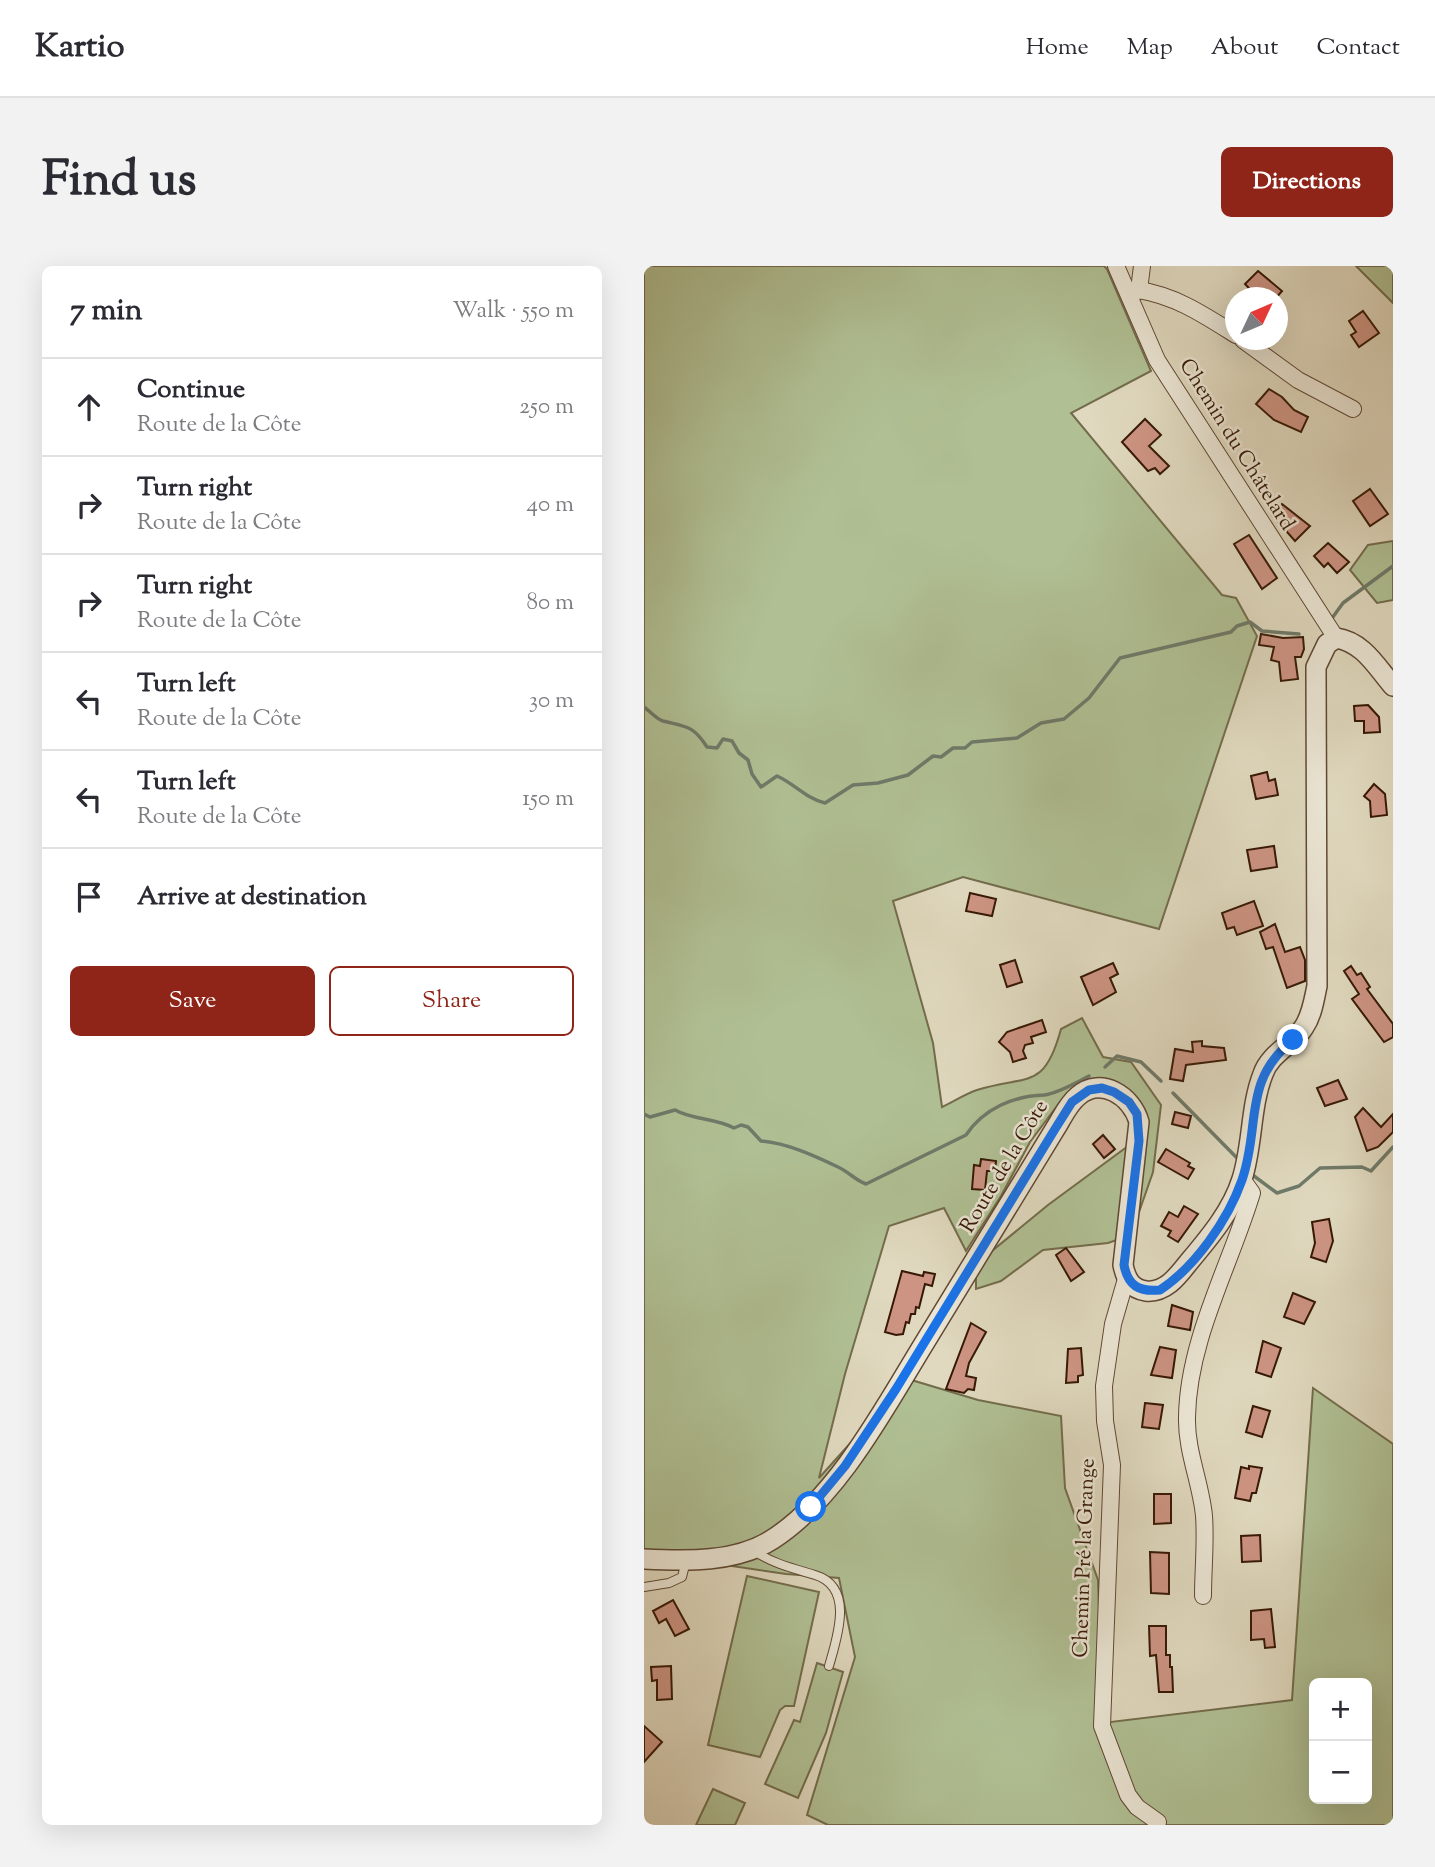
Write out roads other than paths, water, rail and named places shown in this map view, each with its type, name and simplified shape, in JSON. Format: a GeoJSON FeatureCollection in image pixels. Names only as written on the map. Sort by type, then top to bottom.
{"type":"FeatureCollection","features":[{"type":"Feature","properties":{"kind":"street","name":"Chemin du Châtelard"},"geometry":{"type":"LineString","coordinates":[[1116,266],[1135,292],[1157,360],[1336,638]]}},
{"type":"Feature","properties":{"kind":"street"},"geometry":{"type":"LineString","coordinates":[[1142,266],[1135,292],[1161,293],[1225,328]]}},
{"type":"Feature","properties":{"kind":"street"},"geometry":{"type":"LineString","coordinates":[[1257,350],[1298,380],[1353,409]]}},
{"type":"Feature","properties":{"kind":"street"},"geometry":{"type":"LineString","coordinates":[[1126,1279],[1136,1288],[1149,1291],[1160,1290],[1170,1284],[1220,1222],[1242,1179],[1263,1071],[1305,1026],[1317,986],[1315,667],[1326,644],[1336,638],[1358,645],[1393,686]]}},
{"type":"Feature","properties":{"kind":"street","name":"Route de la Côte"},"geometry":{"type":"LineString","coordinates":[[644,1559],[718,1558],[752,1549],[772,1540],[793,1524],[839,1474],[896,1389],[1072,1102],[1079,1094],[1102,1088],[1129,1102],[1139,1122],[1124,1265],[1126,1279]]}},
{"type":"Feature","properties":{"kind":"street"},"geometry":{"type":"LineString","coordinates":[[1203,1596],[1204,1516],[1188,1444],[1186,1416],[1204,1325],[1252,1193],[1242,1179]]}},
{"type":"Feature","properties":{"kind":"street","name":"Chemin Pré la Grange"},"geometry":{"type":"LineString","coordinates":[[1126,1279],[1113,1324],[1104,1387],[1105,1421],[1112,1465],[1102,1727],[1128,1795],[1137,1807],[1158,1822]]}},
{"type":"Feature","properties":{"kind":"lane"},"geometry":{"type":"LineString","coordinates":[[752,1549],[772,1563],[819,1576],[833,1588],[839,1601],[840,1624],[829,1666]]}},
{"type":"Feature","properties":{"kind":"lane"},"geometry":{"type":"LineString","coordinates":[[644,1587],[669,1584],[682,1577],[687,1560]]}},
{"type":"Feature","properties":{"kind":"waterway"},"geometry":{"type":"LineString","coordinates":[[1330,621],[1343,603],[1393,566]]}},
{"type":"Feature","properties":{"kind":"waterway"},"geometry":{"type":"LineString","coordinates":[[644,707],[660,720],[693,731],[707,747],[717,748],[723,739],[732,741],[739,753],[748,760],[752,774],[761,787],[777,776],[825,803],[853,785],[878,783],[908,775],[933,756],[941,757],[953,748],[965,748],[972,742],[1017,738],[1041,723],[1064,719],[1089,698],[1120,658],[1231,632],[1237,626],[1250,622],[1262,631],[1299,634]]}},
{"type":"Feature","properties":{"kind":"waterway"},"geometry":{"type":"LineString","coordinates":[[1105,1067],[1117,1056],[1141,1062],[1161,1081]]}},
{"type":"Feature","properties":{"kind":"waterway"},"geometry":{"type":"LineString","coordinates":[[644,1114],[650,1117],[675,1110],[734,1128],[741,1125],[748,1127],[761,1141],[781,1144],[810,1154],[866,1184],[966,1135],[982,1118],[1000,1105],[1055,1092],[1089,1076]]}},
{"type":"Feature","properties":{"kind":"waterway"},"geometry":{"type":"LineString","coordinates":[[1173,1093],[1236,1157]]}},
{"type":"Feature","properties":{"kind":"waterway"},"geometry":{"type":"LineString","coordinates":[[1254,1176],[1277,1193],[1299,1186],[1320,1168],[1362,1167],[1371,1171],[1393,1147]]}}]}
